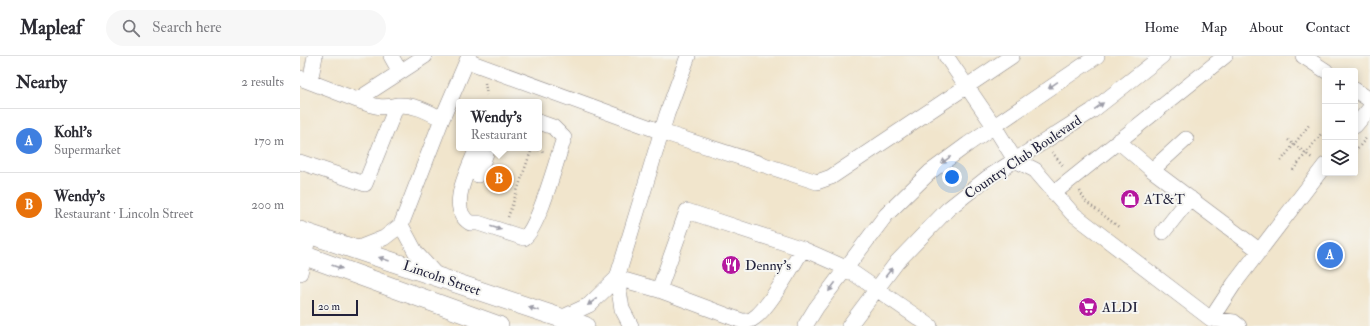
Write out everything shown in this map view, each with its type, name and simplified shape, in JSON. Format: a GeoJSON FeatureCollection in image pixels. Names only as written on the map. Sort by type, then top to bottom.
{"type":"FeatureCollection","features":[{"type":"Feature","properties":{"kind":"main road","name":"Lincoln Street"},"geometry":{"type":"LineString","coordinates":[[304,233],[585,326]]}},
{"type":"Feature","properties":{"kind":"main road","name":"Lincoln Street"},"geometry":{"type":"LineString","coordinates":[[301,261],[500,326]]}},
{"type":"Feature","properties":{"kind":"street"},"geometry":{"type":"LineString","coordinates":[[315,56],[305,80],[377,107],[384,108],[407,104],[422,109],[442,119]]}},
{"type":"Feature","properties":{"kind":"street"},"geometry":{"type":"LineString","coordinates":[[391,56],[400,72]]}},
{"type":"Feature","properties":{"kind":"street"},"geometry":{"type":"LineString","coordinates":[[357,100],[425,56]]}},
{"type":"Feature","properties":{"kind":"street"},"geometry":{"type":"LineString","coordinates":[[631,326],[622,309],[617,278],[662,132],[688,56]]}},
{"type":"Feature","properties":{"kind":"street"},"geometry":{"type":"LineString","coordinates":[[946,56],[994,126],[1015,160],[1035,170],[1072,213],[1211,319],[1234,322],[1239,326]]}},
{"type":"Feature","properties":{"kind":"street"},"geometry":{"type":"LineString","coordinates":[[356,250],[384,238],[402,225],[442,119],[468,58],[662,132],[817,182],[823,181],[968,87],[1012,56]]}},
{"type":"Feature","properties":{"kind":"street"},"geometry":{"type":"LineString","coordinates":[[805,326],[816,308],[846,268],[900,201],[930,172],[994,126],[1097,56]]}},
{"type":"Feature","properties":{"kind":"street","name":"Country Club Boulevard"},"geometry":{"type":"LineString","coordinates":[[849,326],[876,288],[921,235],[948,209],[987,178],[1092,111],[1162,56]]}},
{"type":"Feature","properties":{"kind":"street"},"geometry":{"type":"LineString","coordinates":[[1054,193],[1225,56]]}},
{"type":"Feature","properties":{"kind":"street"},"geometry":{"type":"LineString","coordinates":[[1303,56],[1322,68]]}},
{"type":"Feature","properties":{"kind":"street"},"geometry":{"type":"LineString","coordinates":[[1358,92],[1370,100]]}},
{"type":"Feature","properties":{"kind":"street"},"geometry":{"type":"LineString","coordinates":[[300,162],[365,184],[397,105]]}},
{"type":"Feature","properties":{"kind":"street"},"geometry":{"type":"LineString","coordinates":[[1358,122],[1370,108]]}},
{"type":"Feature","properties":{"kind":"street"},"geometry":{"type":"LineString","coordinates":[[542,123],[553,127],[564,138]]}},
{"type":"Feature","properties":{"kind":"street"},"geometry":{"type":"LineString","coordinates":[[542,134],[564,138]]}},
{"type":"Feature","properties":{"kind":"street"},"geometry":{"type":"LineString","coordinates":[[475,151],[458,202],[459,209],[464,220],[524,238],[536,220],[564,138]]}},
{"type":"Feature","properties":{"kind":"street"},"geometry":{"type":"LineString","coordinates":[[1152,170],[1186,139]]}},
{"type":"Feature","properties":{"kind":"street"},"geometry":{"type":"LineString","coordinates":[[1118,141],[1152,170],[1260,251]]}},
{"type":"Feature","properties":{"kind":"street"},"geometry":{"type":"LineString","coordinates":[[478,223],[468,204],[487,151]]}},
{"type":"Feature","properties":{"kind":"street"},"geometry":{"type":"LineString","coordinates":[[1211,319],[1234,284],[1260,251],[1320,163]]}},
{"type":"Feature","properties":{"kind":"street"},"geometry":{"type":"LineString","coordinates":[[1163,232],[1190,198]]}},
{"type":"Feature","properties":{"kind":"street"},"geometry":{"type":"LineString","coordinates":[[659,290],[687,211],[803,249],[846,268],[930,326]]}},
{"type":"Feature","properties":{"kind":"street"},"geometry":{"type":"LineString","coordinates":[[402,225],[416,253],[438,277]]}},
{"type":"Feature","properties":{"kind":"street"},"geometry":{"type":"LineString","coordinates":[[301,261],[304,233]]}},
{"type":"Feature","properties":{"kind":"street"},"geometry":{"type":"LineString","coordinates":[[617,278],[659,290],[742,321],[748,321],[753,319],[762,310],[803,249]]}},
{"type":"Feature","properties":{"kind":"street"},"geometry":{"type":"LineString","coordinates":[[561,318],[589,305],[617,278]]}},
{"type":"Feature","properties":{"kind":"path"},"geometry":{"type":"LineString","coordinates":[[1281,161],[1308,125]]}},
{"type":"Feature","properties":{"kind":"path"},"geometry":{"type":"LineString","coordinates":[[1293,170],[1322,134]]}},
{"type":"Feature","properties":{"kind":"path"},"geometry":{"type":"LineString","coordinates":[[1358,148],[1370,134]]}},
{"type":"Feature","properties":{"kind":"path"},"geometry":{"type":"LineString","coordinates":[[1288,140],[1320,163]]}},
{"type":"Feature","properties":{"kind":"path"},"geometry":{"type":"LineString","coordinates":[[506,221],[531,151]]}},
{"type":"Feature","properties":{"kind":"path"},"geometry":{"type":"LineString","coordinates":[[1052,152],[1072,179],[1085,201],[1121,230]]}},
{"type":"Feature","properties":{"kind":"place","name":"Wendy's"},"geometry":{"type":"Point","coordinates":[499,179]}},
{"type":"Feature","properties":{"kind":"place","name":"AT&T"},"geometry":{"type":"Point","coordinates":[1130,199]}},
{"type":"Feature","properties":{"kind":"place","name":"Kohl's"},"geometry":{"type":"Point","coordinates":[1330,255]}},
{"type":"Feature","properties":{"kind":"place","name":"Denny's"},"geometry":{"type":"Point","coordinates":[731,265]}},
{"type":"Feature","properties":{"kind":"place","name":"ALDI"},"geometry":{"type":"Point","coordinates":[1088,307]}}]}
